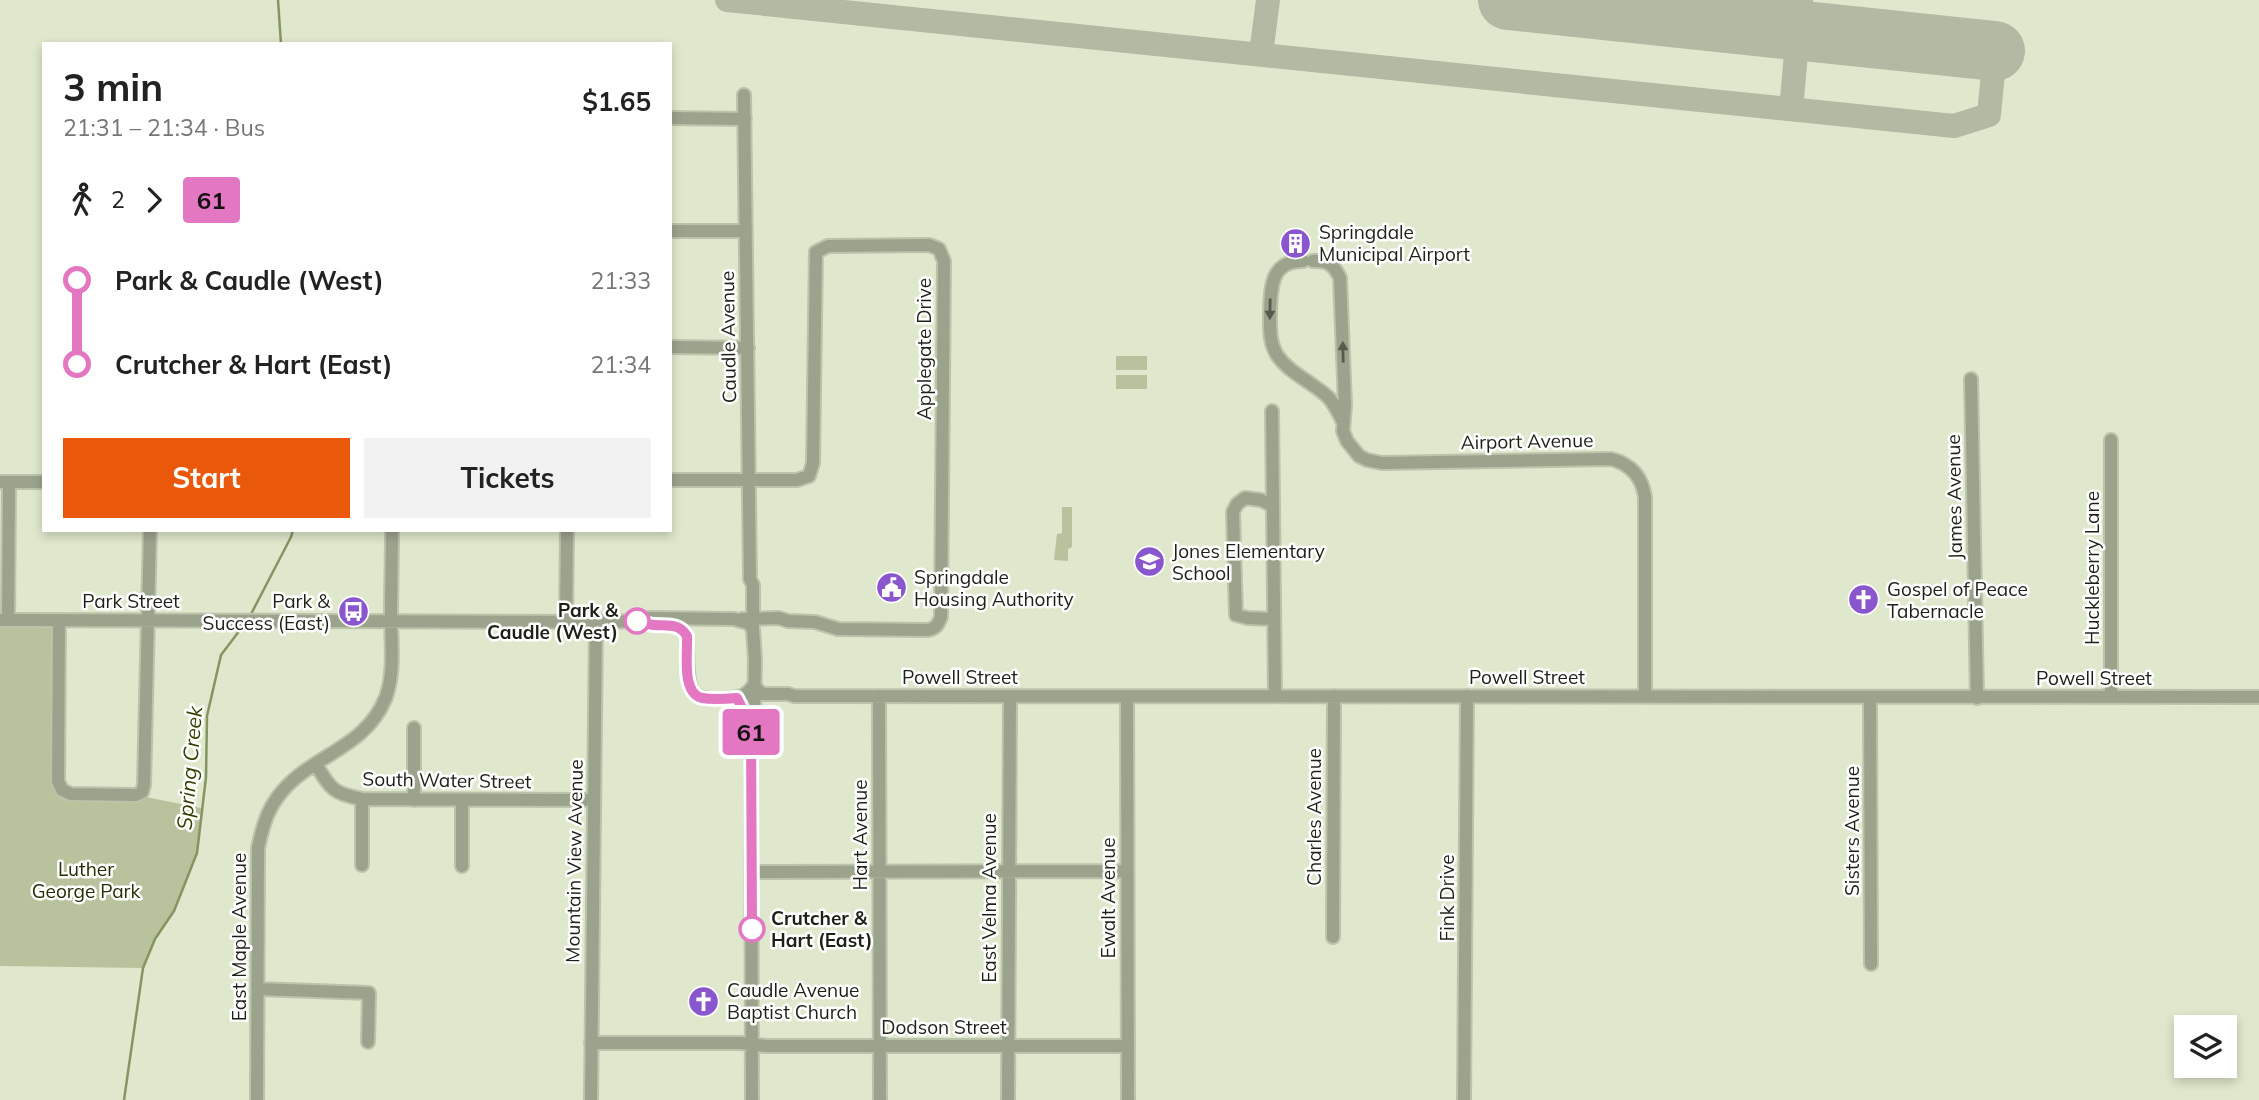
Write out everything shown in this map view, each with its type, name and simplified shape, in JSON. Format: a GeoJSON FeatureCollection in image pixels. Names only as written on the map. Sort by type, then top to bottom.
{"type":"FeatureCollection","features":[{"type":"Feature","properties":{"kind":"street","name":"Caudle Avenue"},"geometry":{"type":"LineString","coordinates":[[744,95],[750,480],[750,579],[747,586],[749,623]]}},
{"type":"Feature","properties":{"kind":"street"},"geometry":{"type":"LineString","coordinates":[[672,118],[745,119]]}},
{"type":"Feature","properties":{"kind":"street"},"geometry":{"type":"LineString","coordinates":[[672,230],[745,231]]}},
{"type":"Feature","properties":{"kind":"street","name":"Applegate Drive"},"geometry":{"type":"LineString","coordinates":[[749,623],[815,622],[838,629],[928,630],[934,629],[941,617],[944,261],[939,249],[929,246],[819,248],[815,257],[812,471],[803,479],[750,480]]}},
{"type":"Feature","properties":{"kind":"street","name":"Airport Avenue"},"geometry":{"type":"LineString","coordinates":[[1342,420],[1329,398],[1279,357],[1272,340],[1271,287],[1274,278],[1286,264],[1293,261],[1323,260],[1331,264],[1340,278],[1345,405],[1343,431],[1352,449],[1359,456],[1374,463],[1603,459],[1619,461],[1632,469],[1641,482],[1645,497],[1645,696]]}},
{"type":"Feature","properties":{"kind":"street"},"geometry":{"type":"LineString","coordinates":[[672,347],[748,348]]}},
{"type":"Feature","properties":{"kind":"street","name":"James Avenue"},"geometry":{"type":"LineString","coordinates":[[1971,379],[1976,698]]}},
{"type":"Feature","properties":{"kind":"street"},"geometry":{"type":"LineString","coordinates":[[1272,411],[1275,696]]}},
{"type":"Feature","properties":{"kind":"street","name":"Huckleberry Lane"},"geometry":{"type":"LineString","coordinates":[[2111,440],[2111,697]]}},
{"type":"Feature","properties":{"kind":"street"},"geometry":{"type":"LineString","coordinates":[[672,480],[750,480]]}},
{"type":"Feature","properties":{"kind":"street"},"geometry":{"type":"LineString","coordinates":[[4,620],[4,482],[42,482]]}},
{"type":"Feature","properties":{"kind":"street"},"geometry":{"type":"LineString","coordinates":[[1273,506],[1261,500],[1245,498],[1237,504],[1233,512],[1236,615],[1274,619]]}},
{"type":"Feature","properties":{"kind":"street"},"geometry":{"type":"LineString","coordinates":[[59,620],[58,781],[62,790],[71,794],[136,795],[142,792],[144,785],[150,532]]}},
{"type":"Feature","properties":{"kind":"street","name":"East Maple Avenue"},"geometry":{"type":"LineString","coordinates":[[257,1100],[258,848],[264,820],[278,796],[298,776],[358,738],[374,719],[385,698],[391,674],[392,532]]}},
{"type":"Feature","properties":{"kind":"street"},"geometry":{"type":"LineString","coordinates":[[566,621],[567,532]]}},
{"type":"Feature","properties":{"kind":"street","name":"Park Street"},"geometry":{"type":"LineString","coordinates":[[4,620],[596,622],[640,621],[650,618],[749,623]]}},
{"type":"Feature","properties":{"kind":"street"},"geometry":{"type":"LineString","coordinates":[[701,619],[694,623],[687,636],[689,684],[692,691],[698,697],[737,698],[751,726]]}},
{"type":"Feature","properties":{"kind":"street","name":"Park Street"},"geometry":{"type":"LineString","coordinates":[[640,621],[651,625],[674,625],[683,629],[687,636]]}},
{"type":"Feature","properties":{"kind":"street","name":"Mountain View Avenue"},"geometry":{"type":"LineString","coordinates":[[591,1100],[596,622]]}},
{"type":"Feature","properties":{"kind":"street"},"geometry":{"type":"LineString","coordinates":[[749,623],[754,716],[751,726],[752,1100]]}},
{"type":"Feature","properties":{"kind":"street","name":"Powell Street"},"geometry":{"type":"LineString","coordinates":[[737,698],[753,693],[787,700],[794,696],[2259,697]]}},
{"type":"Feature","properties":{"kind":"street","name":"Hart Avenue"},"geometry":{"type":"LineString","coordinates":[[879,696],[880,1100]]}},
{"type":"Feature","properties":{"kind":"street","name":"Ewalt Avenue"},"geometry":{"type":"LineString","coordinates":[[1127,696],[1128,1100]]}},
{"type":"Feature","properties":{"kind":"street","name":"Charles Avenue"},"geometry":{"type":"LineString","coordinates":[[1333,937],[1334,696]]}},
{"type":"Feature","properties":{"kind":"street","name":"Fink Drive"},"geometry":{"type":"LineString","coordinates":[[1464,1100],[1467,696]]}},
{"type":"Feature","properties":{"kind":"street","name":"East Velma Avenue"},"geometry":{"type":"LineString","coordinates":[[1008,1100],[1010,697]]}},
{"type":"Feature","properties":{"kind":"street","name":"Sisters Avenue"},"geometry":{"type":"LineString","coordinates":[[1870,697],[1871,964]]}},
{"type":"Feature","properties":{"kind":"street"},"geometry":{"type":"LineString","coordinates":[[414,728],[414,800]]}},
{"type":"Feature","properties":{"kind":"street","name":"South Water Street"},"geometry":{"type":"LineString","coordinates":[[316,764],[331,789],[341,795],[362,799],[594,800]]}},
{"type":"Feature","properties":{"kind":"street"},"geometry":{"type":"LineString","coordinates":[[362,799],[362,865]]}},
{"type":"Feature","properties":{"kind":"street"},"geometry":{"type":"LineString","coordinates":[[462,800],[462,866]]}},
{"type":"Feature","properties":{"kind":"street"},"geometry":{"type":"LineString","coordinates":[[752,872],[1127,871]]}},
{"type":"Feature","properties":{"kind":"street"},"geometry":{"type":"LineString","coordinates":[[258,989],[369,993],[368,1042]]}},
{"type":"Feature","properties":{"kind":"street","name":"Dodson Street"},"geometry":{"type":"LineString","coordinates":[[591,1044],[1128,1046]]}},
{"type":"Feature","properties":{"kind":"green space"},"geometry":{"type":"Polygon","coordinates":[[[1116,356],[1147,356],[1147,370],[1116,370],[1116,356]]]}},
{"type":"Feature","properties":{"kind":"green space"},"geometry":{"type":"Polygon","coordinates":[[[1116,375],[1147,375],[1147,389],[1116,389],[1116,375]]]}},
{"type":"Feature","properties":{"kind":"green space"},"geometry":{"type":"Polygon","coordinates":[[[1062,507],[1072,507],[1072,547],[1068,549],[1068,561],[1054,560],[1057,534],[1062,533],[1062,507]]]}},
{"type":"Feature","properties":{"kind":"green space","name":"Luther George Park"},"geometry":{"type":"Polygon","coordinates":[[[0,620],[59,620],[62,790],[136,795],[201,808],[197,853],[174,911],[155,939],[143,968],[0,966],[0,620]]]}},
{"type":"Feature","properties":{"kind":"waterway","name":"Spring Creek"},"geometry":{"type":"LineString","coordinates":[[278,0],[281,42]]}},
{"type":"Feature","properties":{"kind":"waterway","name":"Spring Creek"},"geometry":{"type":"LineString","coordinates":[[249,618],[292,532]]}},
{"type":"Feature","properties":{"kind":"waterway","name":"Spring Creek"},"geometry":{"type":"LineString","coordinates":[[124,1100],[143,968],[155,939],[174,911],[197,853],[206,777],[207,716],[221,655],[243,626]]}},
{"type":"Feature","properties":{"kind":"taxiway"},"geometry":{"type":"LineString","coordinates":[[727,0],[1954,126],[1989,115],[1995,51]]}},
{"type":"Feature","properties":{"kind":"taxiway"},"geometry":{"type":"LineString","coordinates":[[1261,54],[1268,0]]}},
{"type":"Feature","properties":{"kind":"taxiway"},"geometry":{"type":"LineString","coordinates":[[1791,109],[1801,0]]}},
{"type":"Feature","properties":{"kind":"runway"},"geometry":{"type":"LineString","coordinates":[[1508,0],[1995,51]]}},
{"type":"Feature","properties":{"kind":"bus line","name":"61"},"geometry":{"type":"LineString","coordinates":[[637,621],[651,625],[674,625],[683,629],[687,636],[689,684],[692,691],[698,697],[737,698],[751,726],[752,929]]}},
{"type":"Feature","properties":{"kind":"place","name":"Springdale Municipal Airport"},"geometry":{"type":"Point","coordinates":[1296,243]}},
{"type":"Feature","properties":{"kind":"place","name":"Jones Elementary School"},"geometry":{"type":"Point","coordinates":[1149,562]}},
{"type":"Feature","properties":{"kind":"place","name":"Springdale Housing Authority"},"geometry":{"type":"Point","coordinates":[891,588]}},
{"type":"Feature","properties":{"kind":"place","name":"Gospel of Peace Tabernacle"},"geometry":{"type":"Point","coordinates":[1864,600]}},
{"type":"Feature","properties":{"kind":"place","name":"Park & Success (East)"},"geometry":{"type":"Point","coordinates":[353,612]}},
{"type":"Feature","properties":{"kind":"place","name":"Park & Caudle (West)"},"geometry":{"type":"Point","coordinates":[637,621]}},
{"type":"Feature","properties":{"kind":"place","name":"Crutcher & Hart (East)"},"geometry":{"type":"Point","coordinates":[752,929]}},
{"type":"Feature","properties":{"kind":"place","name":"Caudle Avenue Baptist Church"},"geometry":{"type":"Point","coordinates":[704,1001]}}]}
